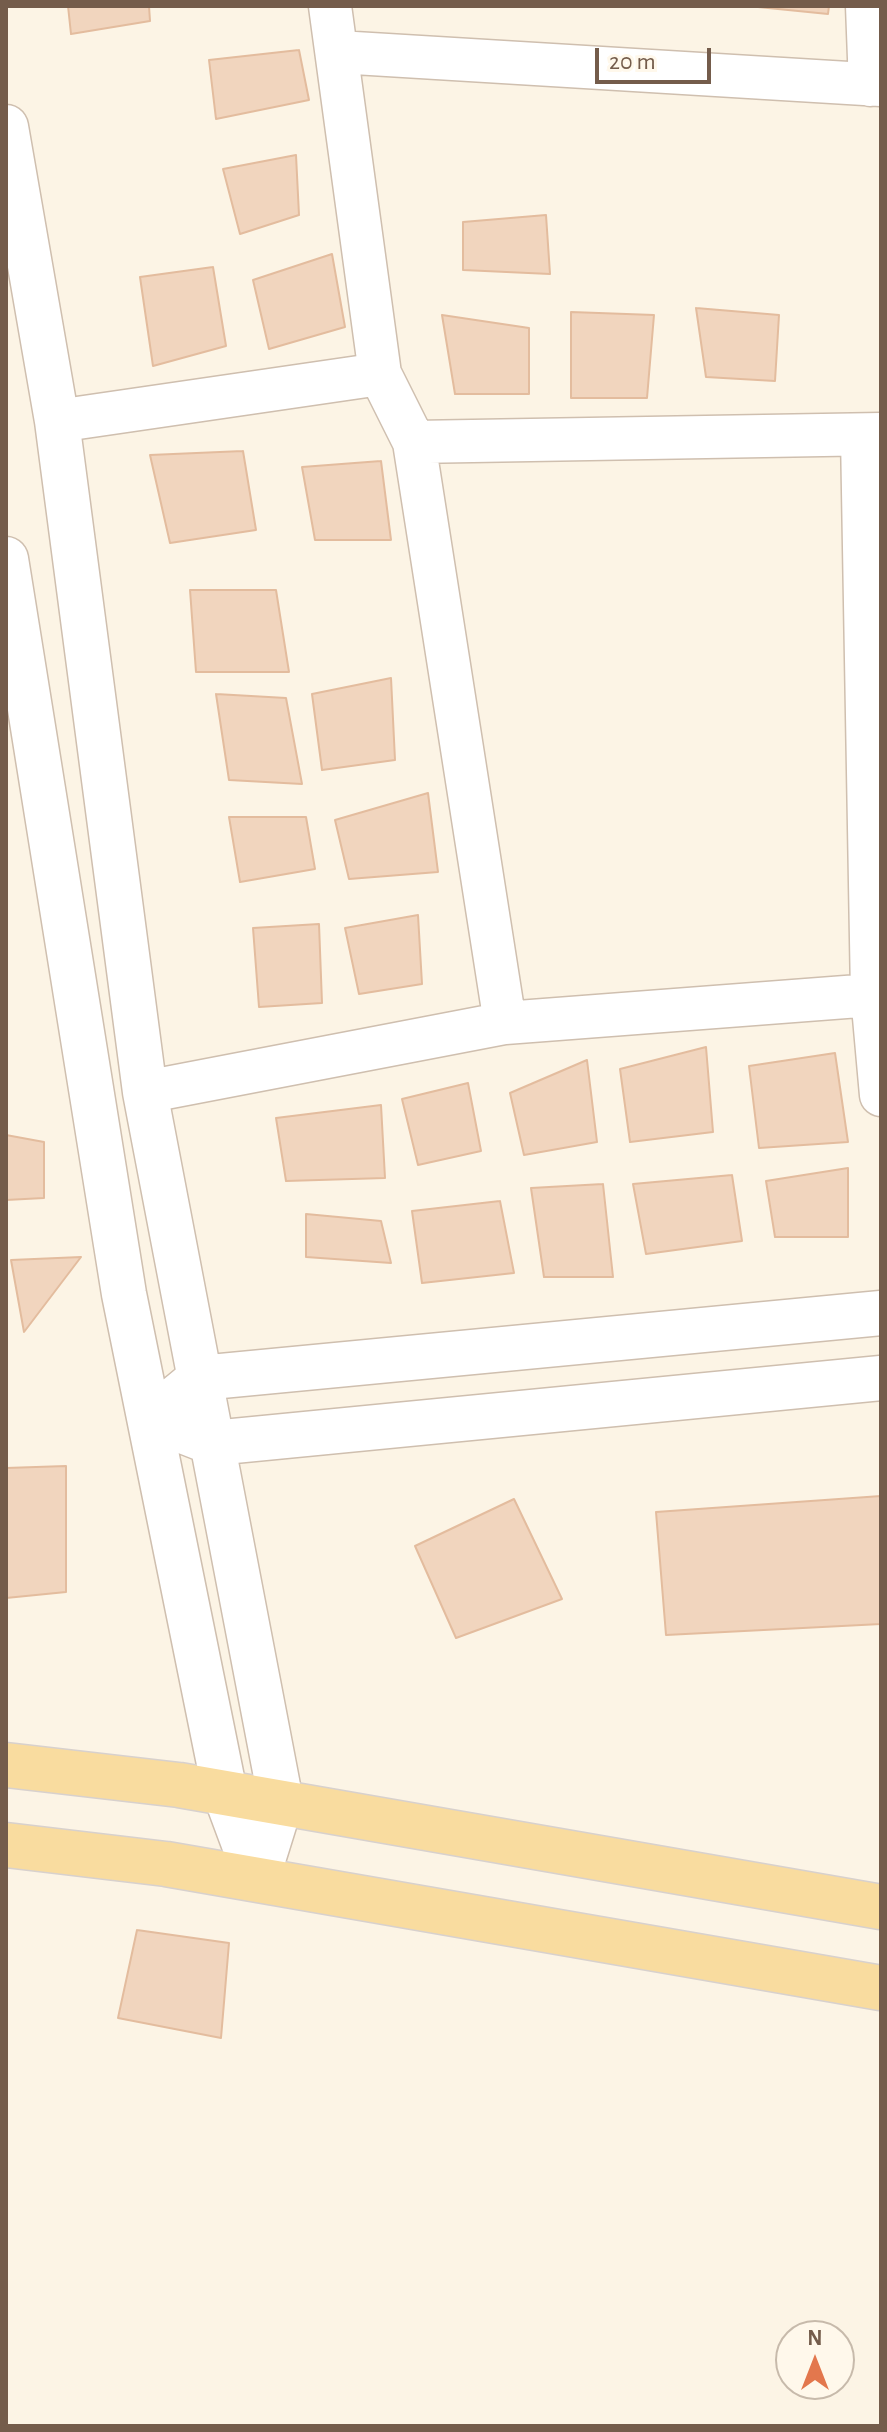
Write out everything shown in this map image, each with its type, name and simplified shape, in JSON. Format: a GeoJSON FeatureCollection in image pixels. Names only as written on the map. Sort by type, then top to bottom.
{"type":"FeatureCollection","features":[{"type":"Feature","properties":{"kind":"main road"},"geometry":{"type":"LineString","coordinates":[[6,1765],[179,1785],[881,1907]]}},
{"type":"Feature","properties":{"kind":"main road"},"geometry":{"type":"LineString","coordinates":[[6,1845],[166,1864],[881,1988]]}},
{"type":"Feature","properties":{"kind":"street"},"geometry":{"type":"LineString","coordinates":[[330,6],[380,374],[414,442],[505,1023]]}},
{"type":"Feature","properties":{"kind":"street"},"geometry":{"type":"LineString","coordinates":[[338,52],[875,85],[867,6]]}},
{"type":"Feature","properties":{"kind":"street"},"geometry":{"type":"LineString","coordinates":[[6,127],[57,421],[145,1092],[281,1802],[257,1879]]}},
{"type":"Feature","properties":{"kind":"street"},"geometry":{"type":"LineString","coordinates":[[57,421],[380,374]]}},
{"type":"Feature","properties":{"kind":"street"},"geometry":{"type":"LineString","coordinates":[[414,442],[872,435],[872,995],[881,1095]]}},
{"type":"Feature","properties":{"kind":"street"},"geometry":{"type":"LineString","coordinates":[[6,559],[124,1294],[225,1793],[257,1879]]}},
{"type":"Feature","properties":{"kind":"street"},"geometry":{"type":"LineString","coordinates":[[145,1092],[505,1023],[872,995]]}},
{"type":"Feature","properties":{"kind":"street"},"geometry":{"type":"LineString","coordinates":[[150,1418],[200,1378],[881,1313]]}},
{"type":"Feature","properties":{"kind":"street"},"geometry":{"type":"LineString","coordinates":[[150,1418],[213,1443],[881,1378]]}},
{"type":"Feature","properties":{"kind":"building"},"geometry":{"type":"Polygon","coordinates":[[[68,6],[149,6],[150,21],[71,34],[68,6]]]}},
{"type":"Feature","properties":{"kind":"building"},"geometry":{"type":"Polygon","coordinates":[[[748,6],[829,6],[828,14],[748,6]]]}},
{"type":"Feature","properties":{"kind":"building"},"geometry":{"type":"Polygon","coordinates":[[[299,50],[309,100],[216,119],[209,60],[299,50]]]}},
{"type":"Feature","properties":{"kind":"building"},"geometry":{"type":"Polygon","coordinates":[[[296,155],[299,215],[240,234],[223,169],[296,155]]]}},
{"type":"Feature","properties":{"kind":"building"},"geometry":{"type":"Polygon","coordinates":[[[546,215],[550,274],[463,270],[463,222],[546,215]]]}},
{"type":"Feature","properties":{"kind":"building"},"geometry":{"type":"Polygon","coordinates":[[[332,254],[345,327],[269,349],[253,280],[332,254]]]}},
{"type":"Feature","properties":{"kind":"building"},"geometry":{"type":"Polygon","coordinates":[[[213,267],[226,346],[153,366],[140,277],[213,267]]]}},
{"type":"Feature","properties":{"kind":"building"},"geometry":{"type":"Polygon","coordinates":[[[696,308],[779,315],[775,381],[706,377],[696,308]]]}},
{"type":"Feature","properties":{"kind":"building"},"geometry":{"type":"Polygon","coordinates":[[[571,312],[654,315],[647,398],[571,398],[571,312]]]}},
{"type":"Feature","properties":{"kind":"building"},"geometry":{"type":"Polygon","coordinates":[[[442,315],[529,328],[529,394],[455,394],[442,315]]]}},
{"type":"Feature","properties":{"kind":"building"},"geometry":{"type":"Polygon","coordinates":[[[243,451],[256,530],[170,543],[150,455],[243,451]]]}},
{"type":"Feature","properties":{"kind":"building"},"geometry":{"type":"Polygon","coordinates":[[[381,461],[391,540],[315,540],[302,467],[381,461]]]}},
{"type":"Feature","properties":{"kind":"building"},"geometry":{"type":"Polygon","coordinates":[[[190,590],[276,590],[289,672],[196,672],[190,590]]]}},
{"type":"Feature","properties":{"kind":"building"},"geometry":{"type":"Polygon","coordinates":[[[391,678],[395,760],[322,770],[312,694],[391,678]]]}},
{"type":"Feature","properties":{"kind":"building"},"geometry":{"type":"Polygon","coordinates":[[[216,694],[286,698],[302,784],[229,780],[216,694]]]}},
{"type":"Feature","properties":{"kind":"building"},"geometry":{"type":"Polygon","coordinates":[[[428,793],[438,872],[349,879],[335,820],[428,793]]]}},
{"type":"Feature","properties":{"kind":"building"},"geometry":{"type":"Polygon","coordinates":[[[229,817],[306,817],[315,869],[240,882],[229,817]]]}},
{"type":"Feature","properties":{"kind":"building"},"geometry":{"type":"Polygon","coordinates":[[[418,915],[422,984],[359,994],[345,928],[418,915]]]}},
{"type":"Feature","properties":{"kind":"building"},"geometry":{"type":"Polygon","coordinates":[[[319,924],[322,1003],[259,1007],[253,928],[319,924]]]}},
{"type":"Feature","properties":{"kind":"building"},"geometry":{"type":"Polygon","coordinates":[[[706,1047],[713,1132],[630,1142],[620,1069],[706,1047]]]}},
{"type":"Feature","properties":{"kind":"building"},"geometry":{"type":"Polygon","coordinates":[[[835,1053],[848,1142],[759,1148],[749,1066],[835,1053]]]}},
{"type":"Feature","properties":{"kind":"building"},"geometry":{"type":"Polygon","coordinates":[[[587,1060],[597,1142],[524,1155],[510,1093],[587,1060]]]}},
{"type":"Feature","properties":{"kind":"building"},"geometry":{"type":"Polygon","coordinates":[[[468,1083],[481,1151],[418,1165],[402,1099],[468,1083]]]}},
{"type":"Feature","properties":{"kind":"building"},"geometry":{"type":"Polygon","coordinates":[[[381,1105],[385,1178],[286,1181],[276,1118],[381,1105]]]}},
{"type":"Feature","properties":{"kind":"building"},"geometry":{"type":"Polygon","coordinates":[[[6,1135],[44,1142],[44,1198],[6,1200],[6,1135]]]}},
{"type":"Feature","properties":{"kind":"building"},"geometry":{"type":"Polygon","coordinates":[[[848,1168],[848,1237],[775,1237],[766,1181],[848,1168]]]}},
{"type":"Feature","properties":{"kind":"building"},"geometry":{"type":"Polygon","coordinates":[[[732,1175],[742,1241],[646,1254],[633,1184],[732,1175]]]}},
{"type":"Feature","properties":{"kind":"building"},"geometry":{"type":"Polygon","coordinates":[[[603,1184],[613,1277],[544,1277],[531,1188],[603,1184]]]}},
{"type":"Feature","properties":{"kind":"building"},"geometry":{"type":"Polygon","coordinates":[[[500,1201],[514,1273],[422,1283],[412,1211],[500,1201]]]}},
{"type":"Feature","properties":{"kind":"building"},"geometry":{"type":"Polygon","coordinates":[[[306,1214],[381,1221],[391,1263],[306,1257],[306,1214]]]}},
{"type":"Feature","properties":{"kind":"building"},"geometry":{"type":"Polygon","coordinates":[[[81,1257],[24,1332],[11,1260],[81,1257]]]}},
{"type":"Feature","properties":{"kind":"building"},"geometry":{"type":"Polygon","coordinates":[[[66,1466],[66,1592],[6,1598],[6,1468],[66,1466]]]}},
{"type":"Feature","properties":{"kind":"building"},"geometry":{"type":"Polygon","coordinates":[[[881,1496],[881,1624],[666,1635],[656,1512],[881,1496]]]}},
{"type":"Feature","properties":{"kind":"building"},"geometry":{"type":"Polygon","coordinates":[[[514,1499],[562,1599],[456,1638],[415,1546],[514,1499]]]}},
{"type":"Feature","properties":{"kind":"building"},"geometry":{"type":"Polygon","coordinates":[[[137,1930],[229,1943],[221,2038],[118,2018],[137,1930]]]}}]}
